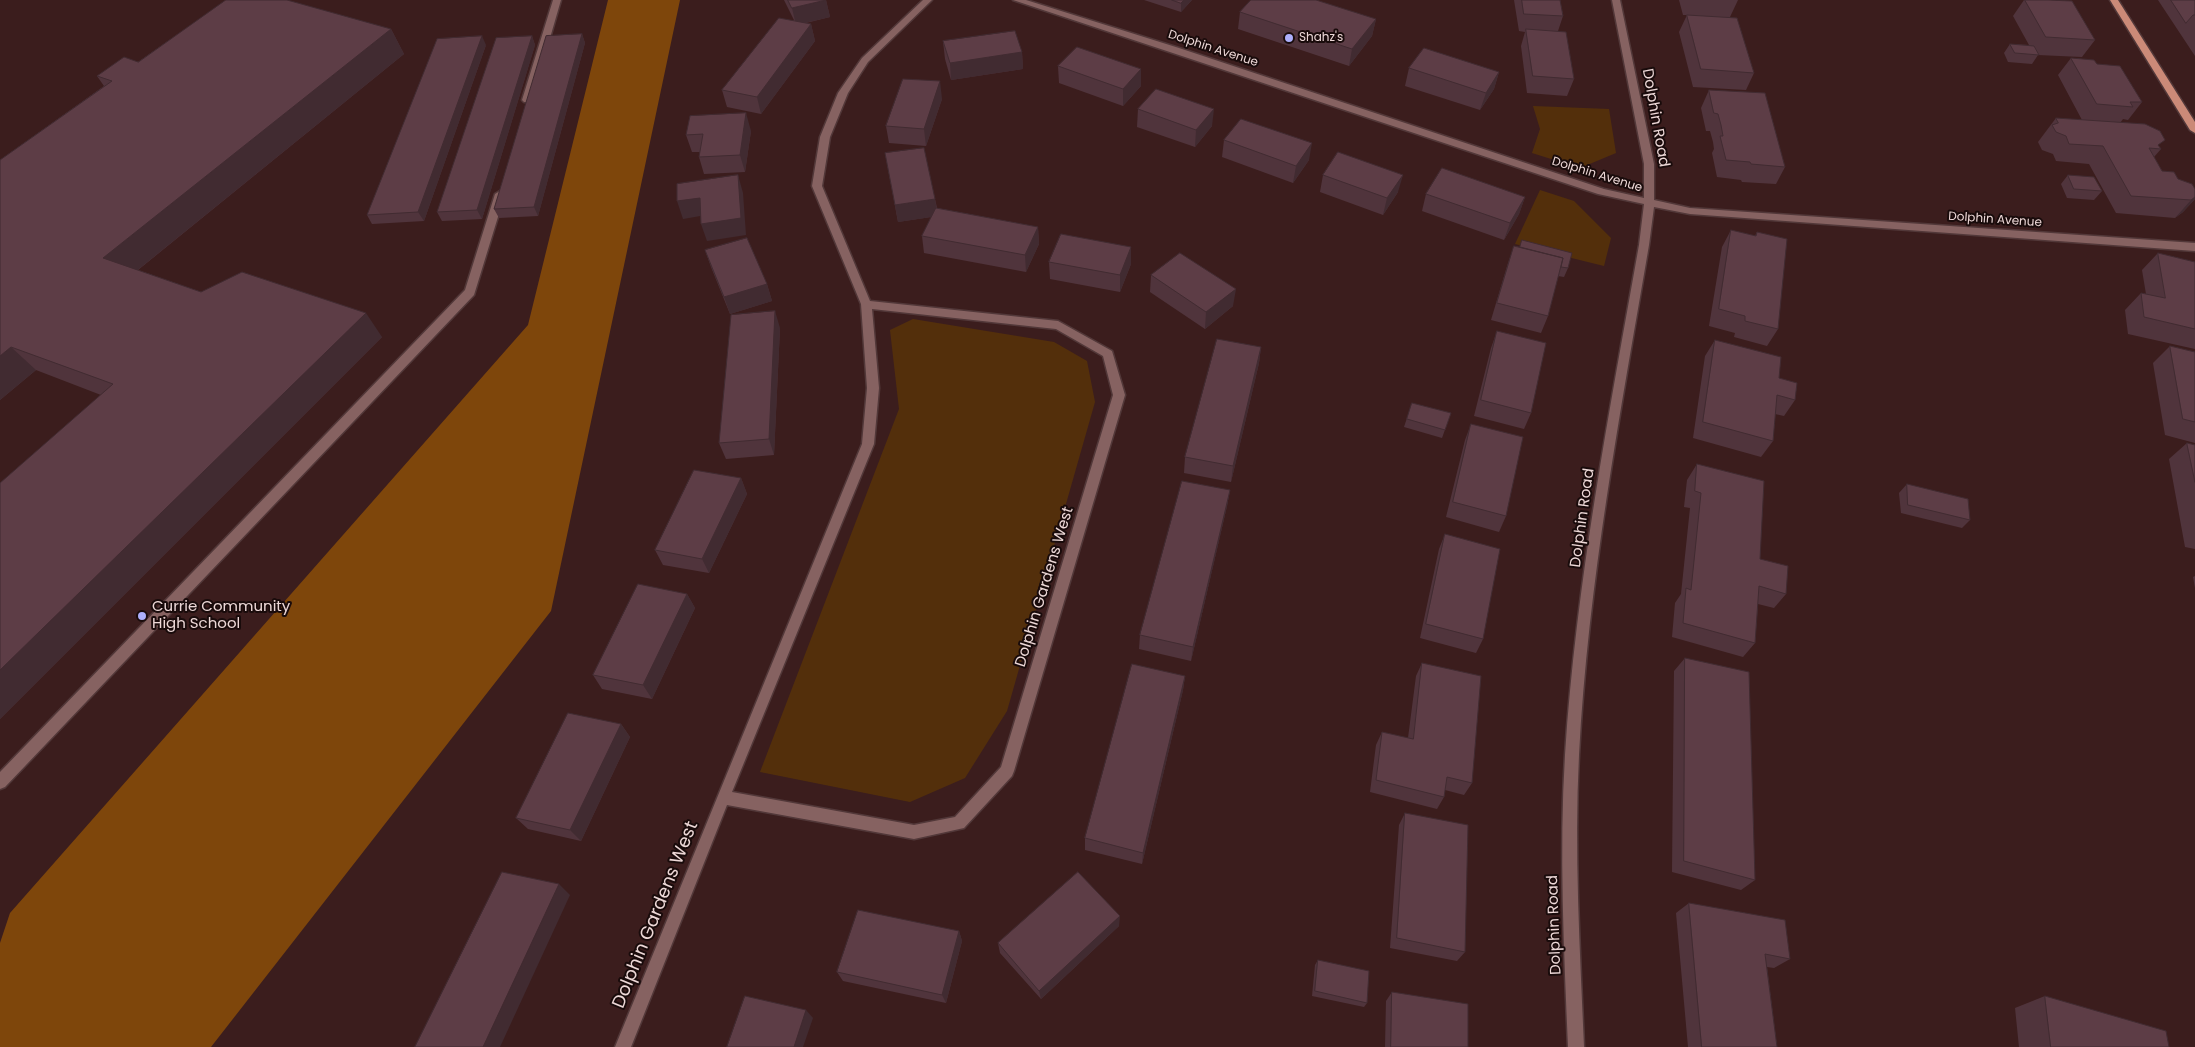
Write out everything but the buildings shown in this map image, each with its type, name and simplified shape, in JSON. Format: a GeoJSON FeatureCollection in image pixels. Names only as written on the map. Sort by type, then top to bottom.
{"type":"FeatureCollection","features":[{"type":"Feature","properties":{"kind":"main road"},"geometry":{"type":"LineString","coordinates":[[2114,0],[2195,130]]}},
{"type":"Feature","properties":{"kind":"street"},"geometry":{"type":"LineString","coordinates":[[525,107],[557,0]]}},
{"type":"Feature","properties":{"kind":"street","name":"Dolphin Gardens West"},"geometry":{"type":"LineString","coordinates":[[623,1047],[868,444],[873,388],[866,304],[817,186],[825,137],[843,93],[865,60],[928,0]]}},
{"type":"Feature","properties":{"kind":"street","name":"Dolphin Avenue"},"geometry":{"type":"LineString","coordinates":[[1017,0],[1176,50],[1602,192],[1649,203],[1690,211],[2195,246]]}},
{"type":"Feature","properties":{"kind":"street","name":"Dolphin Road"},"geometry":{"type":"LineString","coordinates":[[1576,1047],[1569,868],[1572,755],[1579,668],[1598,520],[1644,245],[1649,203],[1648,164],[1616,0]]}},
{"type":"Feature","properties":{"kind":"street"},"geometry":{"type":"LineString","coordinates":[[0,782],[470,292],[504,181]]}},
{"type":"Feature","properties":{"kind":"street","name":"Dolphin Gardens West"},"geometry":{"type":"LineString","coordinates":[[723,797],[914,832],[959,823],[1007,770],[1119,395],[1108,354],[1058,325],[866,304]]}},
{"type":"Feature","properties":{"kind":"shaded area"},"geometry":{"type":"Polygon","coordinates":[[[608,0],[680,0],[551,611],[211,1047],[0,1047],[0,943],[10,913],[528,325],[608,0]]]}},
{"type":"Feature","properties":{"kind":"shaded area"},"geometry":{"type":"Polygon","coordinates":[[[1533,106],[1609,109],[1616,153],[1580,168],[1532,153],[1540,129],[1533,106]]]}},
{"type":"Feature","properties":{"kind":"shaded area"},"geometry":{"type":"Polygon","coordinates":[[[1540,190],[1574,201],[1611,238],[1604,266],[1515,244],[1540,190]]]}},
{"type":"Feature","properties":{"kind":"shaded area"},"geometry":{"type":"Polygon","coordinates":[[[913,319],[1054,342],[1087,361],[1095,402],[1007,711],[965,778],[910,802],[760,772],[899,409],[890,330],[913,319]]]}},
{"type":"Feature","properties":{"kind":"place","name":"Shahz's"},"geometry":{"type":"Point","coordinates":[1289,38]}},
{"type":"Feature","properties":{"kind":"place","name":"Currie Community High School"},"geometry":{"type":"Point","coordinates":[142,616]}}]}
